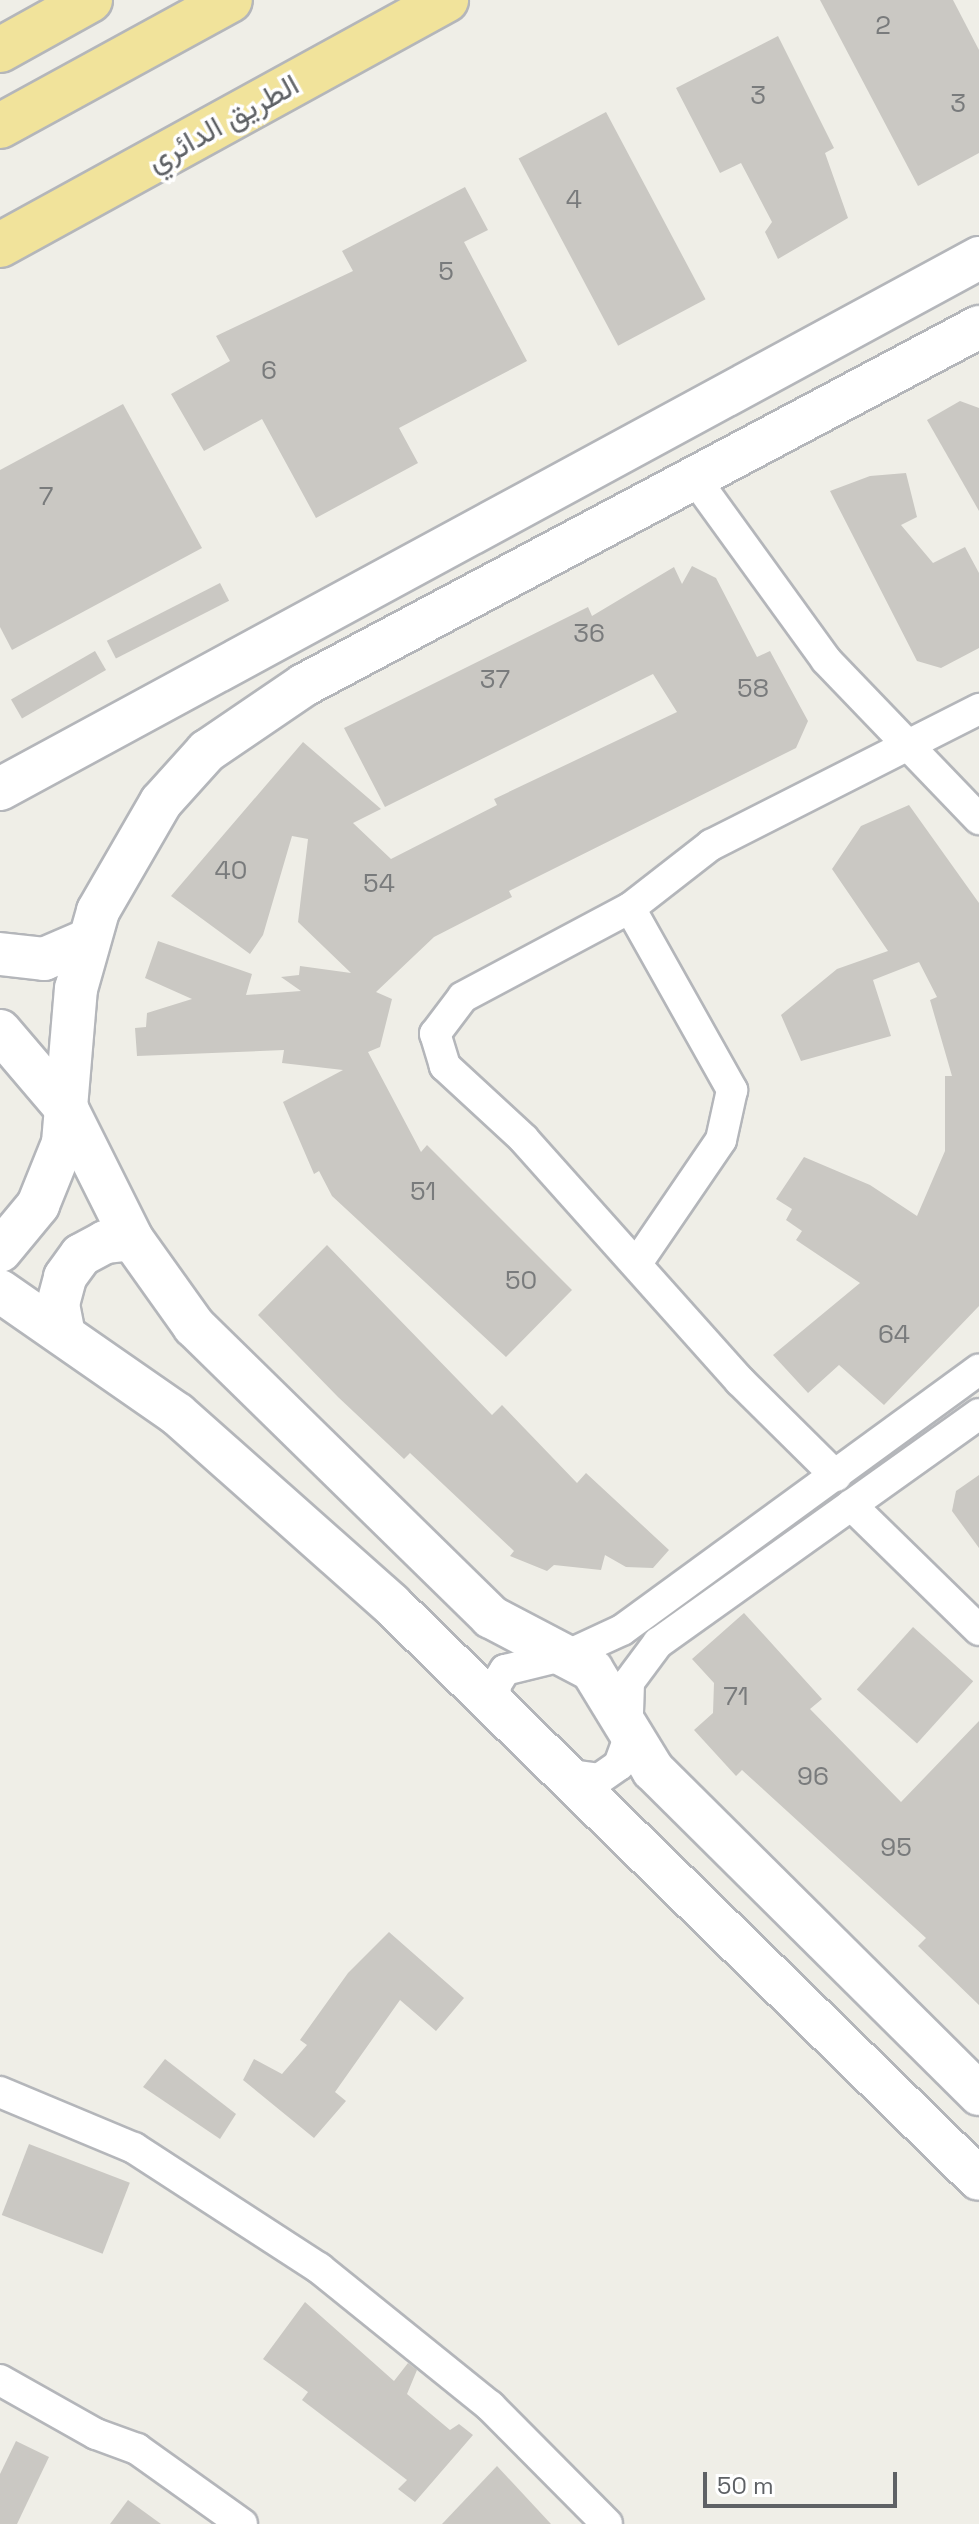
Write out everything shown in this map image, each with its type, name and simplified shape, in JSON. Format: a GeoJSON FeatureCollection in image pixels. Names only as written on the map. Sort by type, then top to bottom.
{"type":"FeatureCollection","features":[{"type":"Feature","properties":{"kind":"highway"},"geometry":{"type":"LineString","coordinates":[[0,50],[90,0]]}},
{"type":"Feature","properties":{"kind":"highway"},"geometry":{"type":"LineString","coordinates":[[0,126],[230,0]]}},
{"type":"Feature","properties":{"kind":"highway","name":"الطريق الدائري"},"geometry":{"type":"LineString","coordinates":[[0,245],[446,0]]}},
{"type":"Feature","properties":{"kind":"street"},"geometry":{"type":"LineString","coordinates":[[0,789],[979,258]]}},
{"type":"Feature","properties":{"kind":"street"},"geometry":{"type":"LineString","coordinates":[[0,1251],[38,1205],[53,1175],[68,1111],[71,1021],[88,940],[110,886],[161,802],[207,751],[261,709],[693,476],[979,327]]}},
{"type":"Feature","properties":{"kind":"street"},"geometry":{"type":"LineString","coordinates":[[693,476],[826,660],[979,819]]}},
{"type":"Feature","properties":{"kind":"street"},"geometry":{"type":"LineString","coordinates":[[836,1476],[731,1371],[510,1124],[445,1066],[435,1034],[463,997],[630,908],[711,845],[979,709]]}},
{"type":"Feature","properties":{"kind":"street"},"geometry":{"type":"LineString","coordinates":[[630,908],[732,1090],[721,1140],[637,1263]]}},
{"type":"Feature","properties":{"kind":"street"},"geometry":{"type":"LineString","coordinates":[[0,954],[44,959],[88,940]]}},
{"type":"Feature","properties":{"kind":"street"},"geometry":{"type":"LineString","coordinates":[[0,1031],[68,1111],[132,1239],[194,1326],[491,1617],[521,1638],[570,1654],[599,1678],[627,1731],[653,1770],[979,2094]]}},
{"type":"Feature","properties":{"kind":"street"},"geometry":{"type":"LineString","coordinates":[[63,1330],[58,1304],[73,1266],[105,1242],[132,1239]]}},
{"type":"Feature","properties":{"kind":"street"},"geometry":{"type":"LineString","coordinates":[[0,1291],[63,1330],[189,1424],[497,1704],[564,1774],[979,2179]]}},
{"type":"Feature","properties":{"kind":"street"},"geometry":{"type":"LineString","coordinates":[[497,1704],[495,1686],[505,1670],[570,1654],[622,1630],[979,1370]]}},
{"type":"Feature","properties":{"kind":"street"},"geometry":{"type":"LineString","coordinates":[[564,1774],[587,1780],[610,1773],[625,1755],[629,1682],[646,1654],[979,1414]]}},
{"type":"Feature","properties":{"kind":"street"},"geometry":{"type":"LineString","coordinates":[[851,1505],[979,1630]]}},
{"type":"Feature","properties":{"kind":"street"},"geometry":{"type":"LineString","coordinates":[[0,2092],[134,2148],[319,2268],[479,2397],[607,2524]]}},
{"type":"Feature","properties":{"kind":"street"},"geometry":{"type":"LineString","coordinates":[[0,2380],[96,2434],[137,2449],[242,2524]]}},
{"type":"Feature","properties":{"kind":"building"},"geometry":{"type":"Polygon","coordinates":[[[820,0],[953,0],[979,50],[979,153],[918,186],[820,0]]]}},
{"type":"Feature","properties":{"kind":"building"},"geometry":{"type":"Polygon","coordinates":[[[778,36],[834,148],[825,153],[848,218],[778,259],[765,232],[772,222],[741,163],[720,173],[676,88],[778,36]]]}},
{"type":"Feature","properties":{"kind":"building"},"geometry":{"type":"Polygon","coordinates":[[[606,112],[706,299],[618,346],[519,158],[606,112]]]}},
{"type":"Feature","properties":{"kind":"building"},"geometry":{"type":"Polygon","coordinates":[[[465,187],[488,230],[464,242],[527,361],[399,428],[418,463],[316,518],[262,419],[204,451],[171,394],[230,361],[216,336],[353,271],[342,251],[465,187]]]}},
{"type":"Feature","properties":{"kind":"building"},"geometry":{"type":"Polygon","coordinates":[[[960,401],[979,408],[979,511],[927,420],[960,401]]]}},
{"type":"Feature","properties":{"kind":"building"},"geometry":{"type":"Polygon","coordinates":[[[123,404],[202,548],[12,650],[0,627],[0,470],[123,404]]]}},
{"type":"Feature","properties":{"kind":"building"},"geometry":{"type":"Polygon","coordinates":[[[906,473],[917,517],[901,525],[933,563],[965,547],[979,573],[979,648],[941,668],[917,661],[830,491],[870,476],[906,473]]]}},
{"type":"Feature","properties":{"kind":"building"},"geometry":{"type":"Polygon","coordinates":[[[692,566],[716,578],[757,657],[770,651],[808,721],[796,748],[509,891],[512,897],[434,937],[376,992],[392,999],[380,1047],[368,1052],[421,1152],[427,1145],[572,1290],[506,1357],[332,1196],[319,1171],[314,1174],[283,1102],[343,1070],[282,1063],[284,1050],[137,1056],[135,1028],[146,1027],[147,1013],[192,999],[145,978],[158,941],[252,974],[246,995],[301,991],[281,977],[299,975],[300,966],[351,973],[298,922],[308,839],[292,836],[263,935],[250,954],[171,896],[303,742],[381,809],[353,823],[391,859],[497,805],[494,799],[677,712],[653,674],[385,807],[344,728],[588,607],[592,616],[674,567],[682,584],[692,566]]]}},
{"type":"Feature","properties":{"kind":"building"},"geometry":{"type":"Polygon","coordinates":[[[220,583],[229,601],[116,658],[107,641],[220,583]]]}},
{"type":"Feature","properties":{"kind":"building"},"geometry":{"type":"Polygon","coordinates":[[[95,651],[106,670],[22,719],[11,700],[95,651]]]}},
{"type":"Feature","properties":{"kind":"building"},"geometry":{"type":"Polygon","coordinates":[[[909,805],[979,903],[979,1306],[884,1405],[839,1365],[808,1393],[773,1355],[860,1283],[796,1240],[802,1231],[786,1220],[792,1209],[776,1199],[804,1157],[870,1185],[917,1216],[945,1151],[945,1076],[952,1076],[930,1000],[937,997],[919,962],[873,980],[891,1036],[801,1061],[781,1015],[837,969],[888,951],[832,869],[861,826],[909,805]]]}},
{"type":"Feature","properties":{"kind":"building"},"geometry":{"type":"Polygon","coordinates":[[[327,1245],[492,1415],[502,1405],[577,1483],[586,1473],[669,1550],[653,1568],[626,1567],[605,1555],[601,1570],[554,1565],[547,1571],[510,1556],[514,1551],[410,1453],[404,1459],[338,1397],[258,1315],[327,1245]]]}},
{"type":"Feature","properties":{"kind":"building"},"geometry":{"type":"Polygon","coordinates":[[[979,1475],[979,1548],[952,1511],[956,1491],[979,1475]]]}},
{"type":"Feature","properties":{"kind":"building"},"geometry":{"type":"Polygon","coordinates":[[[744,1613],[822,1699],[810,1709],[901,1802],[979,1721],[979,2005],[918,1946],[926,1938],[742,1770],[736,1776],[694,1730],[713,1713],[714,1683],[692,1659],[744,1613]]]}},
{"type":"Feature","properties":{"kind":"building"},"geometry":{"type":"Polygon","coordinates":[[[913,1627],[973,1681],[917,1744],[857,1689],[913,1627]]]}},
{"type":"Feature","properties":{"kind":"building"},"geometry":{"type":"Polygon","coordinates":[[[389,1932],[464,1998],[436,2031],[400,2000],[335,2092],[346,2101],[314,2138],[243,2080],[254,2059],[282,2074],[307,2045],[300,2040],[348,1973],[389,1932]]]}},
{"type":"Feature","properties":{"kind":"building"},"geometry":{"type":"Polygon","coordinates":[[[165,2059],[236,2114],[220,2139],[143,2087],[165,2059]]]}},
{"type":"Feature","properties":{"kind":"building"},"geometry":{"type":"Polygon","coordinates":[[[29,2144],[130,2183],[103,2254],[2,2215],[29,2144]]]}},
{"type":"Feature","properties":{"kind":"building"},"geometry":{"type":"Polygon","coordinates":[[[305,2302],[394,2381],[408,2363],[417,2370],[407,2394],[450,2430],[459,2424],[473,2435],[415,2502],[398,2489],[407,2480],[302,2400],[308,2392],[263,2359],[305,2302]]]}},
{"type":"Feature","properties":{"kind":"building"},"geometry":{"type":"Polygon","coordinates":[[[16,2441],[49,2457],[17,2524],[0,2524],[0,2474],[16,2441]]]}},
{"type":"Feature","properties":{"kind":"building"},"geometry":{"type":"Polygon","coordinates":[[[497,2466],[551,2524],[442,2524],[497,2466]]]}},
{"type":"Feature","properties":{"kind":"building"},"geometry":{"type":"Polygon","coordinates":[[[128,2500],[161,2524],[110,2524],[128,2500]]]}}]}
